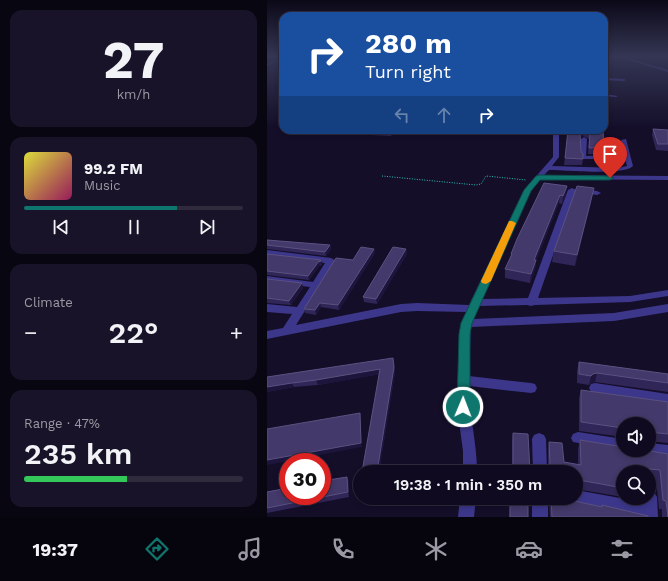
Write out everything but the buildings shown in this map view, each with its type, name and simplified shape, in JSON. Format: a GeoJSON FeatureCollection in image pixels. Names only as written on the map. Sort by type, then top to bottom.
{"type":"FeatureCollection","features":[{"type":"Feature","properties":{"kind":"street"},"geometry":{"type":"LineString","coordinates":[[608,81],[615,82],[623,80]]}},
{"type":"Feature","properties":{"kind":"street"},"geometry":{"type":"LineString","coordinates":[[608,96],[616,96]]}},
{"type":"Feature","properties":{"kind":"street"},"geometry":{"type":"LineString","coordinates":[[471,465],[470,450],[463,407],[464,334],[466,323],[523,200],[557,154],[557,134]]}},
{"type":"Feature","properties":{"kind":"street"},"geometry":{"type":"LineString","coordinates":[[584,139],[583,158],[628,157]]}},
{"type":"Feature","properties":{"kind":"street"},"geometry":{"type":"LineString","coordinates":[[547,168],[625,169],[630,166],[624,140]]}},
{"type":"Feature","properties":{"kind":"street"},"geometry":{"type":"LineString","coordinates":[[536,182],[668,178]]}},
{"type":"Feature","properties":{"kind":"street"},"geometry":{"type":"LineString","coordinates":[[531,303],[569,189],[597,193]]}},
{"type":"Feature","properties":{"kind":"street"},"geometry":{"type":"LineString","coordinates":[[267,253],[331,261],[287,331]]}},
{"type":"Feature","properties":{"kind":"street"},"geometry":{"type":"LineString","coordinates":[[267,279],[317,284]]}},
{"type":"Feature","properties":{"kind":"street"},"geometry":{"type":"LineString","coordinates":[[267,335],[409,307],[474,306],[630,299],[668,293]]}},
{"type":"Feature","properties":{"kind":"street"},"geometry":{"type":"LineString","coordinates":[[267,308],[299,311]]}},
{"type":"Feature","properties":{"kind":"street"},"geometry":{"type":"LineString","coordinates":[[466,323],[614,316],[668,308]]}},
{"type":"Feature","properties":{"kind":"street"},"geometry":{"type":"LineString","coordinates":[[463,380],[531,388]]}},
{"type":"Feature","properties":{"kind":"street"},"geometry":{"type":"LineString","coordinates":[[595,388],[668,399]]}},
{"type":"Feature","properties":{"kind":"street"},"geometry":{"type":"LineString","coordinates":[[578,438],[616,444]]}},
{"type":"Feature","properties":{"kind":"street"},"geometry":{"type":"LineString","coordinates":[[539,439],[540,465]]}},
{"type":"Feature","properties":{"kind":"street"},"geometry":{"type":"LineString","coordinates":[[656,450],[668,451]]}},
{"type":"Feature","properties":{"kind":"street"},"geometry":{"type":"LineString","coordinates":[[583,499],[650,508]]}},
{"type":"Feature","properties":{"kind":"street"},"geometry":{"type":"LineString","coordinates":[[466,517],[467,505]]}},
{"type":"Feature","properties":{"kind":"street"},"geometry":{"type":"LineString","coordinates":[[540,505],[540,517]]}},
{"type":"Feature","properties":{"kind":"path"},"geometry":{"type":"LineString","coordinates":[[382,176],[476,186],[481,184],[484,177],[491,176],[536,182]]}},
{"type":"Feature","properties":{"kind":"slow traffic"},"geometry":{"type":"LineString","coordinates":[[486,281],[512,223]]}},
{"type":"Feature","properties":{"kind":"route"},"geometry":{"type":"LineString","coordinates":[[463,407],[464,334],[466,323],[528,190],[539,177],[610,178]]}}]}
